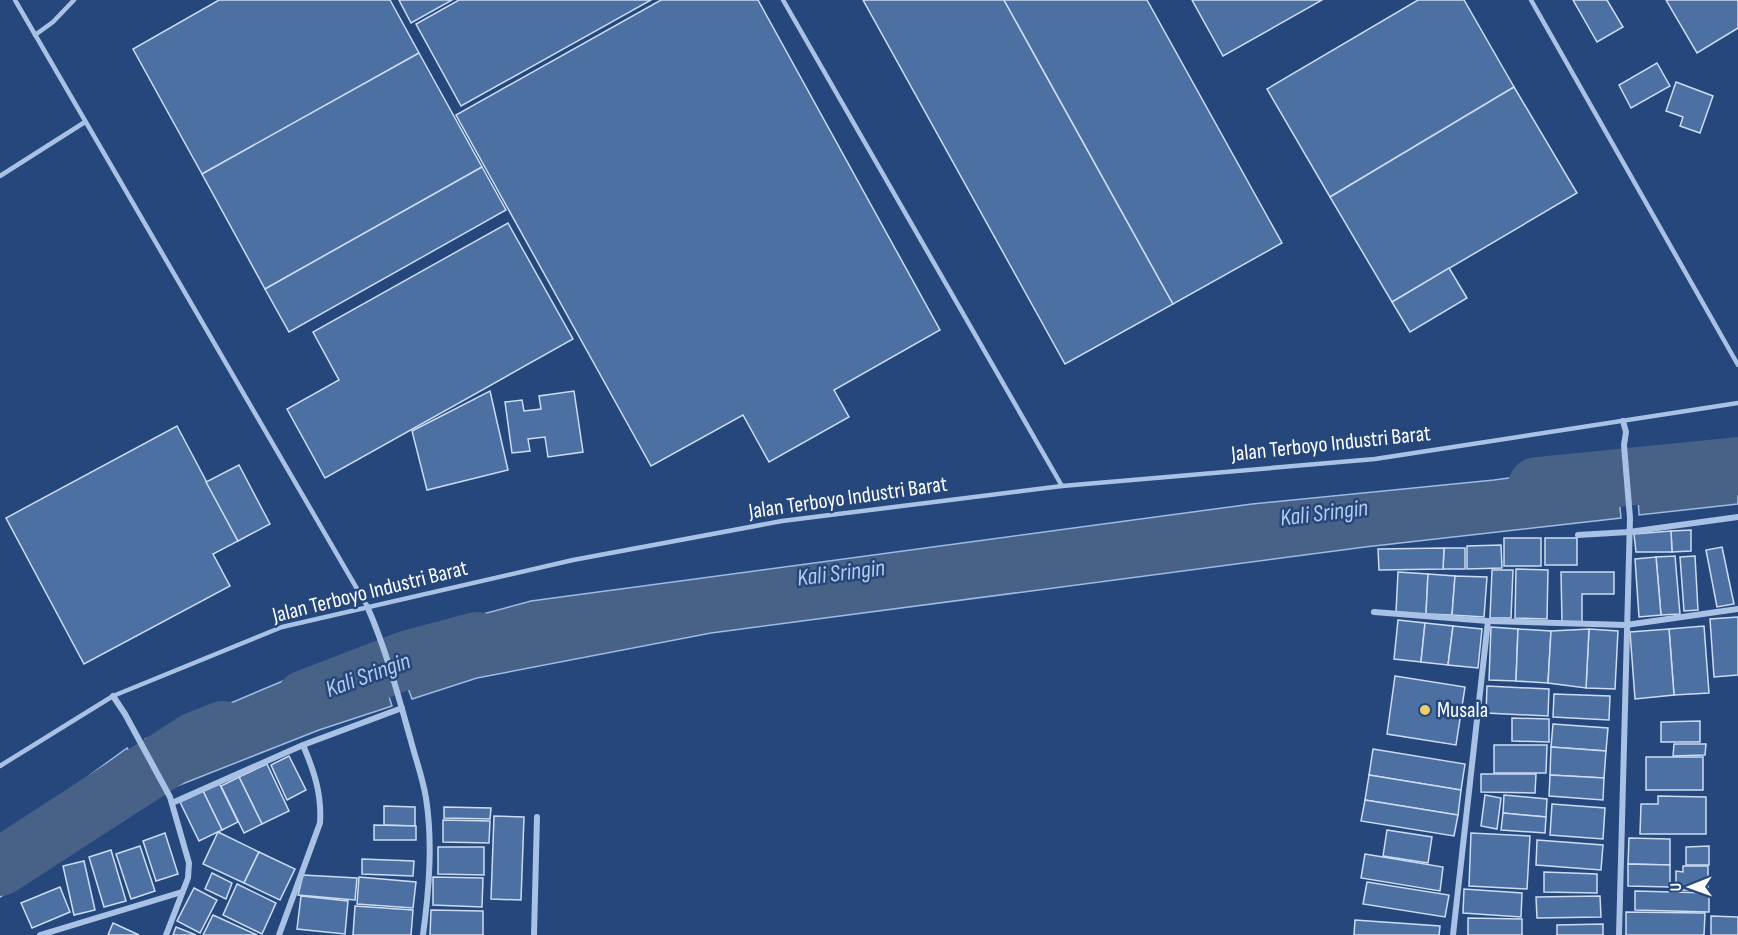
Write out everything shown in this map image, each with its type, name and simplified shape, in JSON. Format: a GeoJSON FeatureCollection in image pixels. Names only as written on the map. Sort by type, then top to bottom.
{"type":"FeatureCollection","features":[{"type":"Feature","properties":{"kind":"street"},"geometry":{"type":"LineString","coordinates":[[1618,935],[1630,518],[1624,445],[1626,432],[1623,421]]}},
{"type":"Feature","properties":{"kind":"street"},"geometry":{"type":"LineString","coordinates":[[1578,535],[1629,532],[1738,517]]}},
{"type":"Feature","properties":{"kind":"street"},"geometry":{"type":"LineString","coordinates":[[367,606],[377,629],[400,700],[426,797],[429,885],[423,935]]}},
{"type":"Feature","properties":{"kind":"street"},"geometry":{"type":"LineString","coordinates":[[1374,612],[1488,621],[1626,625],[1738,609]]}},
{"type":"Feature","properties":{"kind":"street"},"geometry":{"type":"LineString","coordinates":[[1453,935],[1488,621]]}},
{"type":"Feature","properties":{"kind":"street"},"geometry":{"type":"LineString","coordinates":[[113,696],[171,800],[189,863],[188,878],[166,935]]}},
{"type":"Feature","properties":{"kind":"street"},"geometry":{"type":"LineString","coordinates":[[171,800],[303,745],[402,708]]}},
{"type":"Feature","properties":{"kind":"street"},"geometry":{"type":"LineString","coordinates":[[279,935],[320,823],[319,791],[313,768],[303,745]]}},
{"type":"Feature","properties":{"kind":"street"},"geometry":{"type":"LineString","coordinates":[[534,935],[537,817]]}},
{"type":"Feature","properties":{"kind":"street"},"geometry":{"type":"LineString","coordinates":[[40,935],[182,892]]}},
{"type":"Feature","properties":{"kind":"lane"},"geometry":{"type":"LineString","coordinates":[[15,0],[367,606]]}},
{"type":"Feature","properties":{"kind":"lane"},"geometry":{"type":"LineString","coordinates":[[34,35],[53,22],[74,0]]}},
{"type":"Feature","properties":{"kind":"lane"},"geometry":{"type":"LineString","coordinates":[[783,0],[1062,486]]}},
{"type":"Feature","properties":{"kind":"lane"},"geometry":{"type":"LineString","coordinates":[[1531,0],[1738,365]]}},
{"type":"Feature","properties":{"kind":"lane"},"geometry":{"type":"LineString","coordinates":[[0,176],[86,122]]}},
{"type":"Feature","properties":{"kind":"lane","name":"Jalan Terboyo Industri Barat"},"geometry":{"type":"LineString","coordinates":[[0,766],[113,696],[282,627],[573,560],[782,521],[1062,486],[1375,459],[1738,403]]}},
{"type":"Feature","properties":{"kind":"water"},"geometry":{"type":"Polygon","coordinates":[[[1738,448],[1738,504],[1639,515],[1636,461],[1738,448]]]}},
{"type":"Feature","properties":{"kind":"water"},"geometry":{"type":"Polygon","coordinates":[[[1616,464],[1621,518],[1365,547],[711,633],[477,678],[412,699],[390,639],[531,601],[1252,504],[1494,480],[1616,464]]]}},
{"type":"Feature","properties":{"kind":"water"},"geometry":{"type":"Polygon","coordinates":[[[373,646],[392,706],[319,730],[172,788],[145,739],[321,665],[373,646]]]}},
{"type":"Feature","properties":{"kind":"water"},"geometry":{"type":"Polygon","coordinates":[[[127,748],[158,794],[0,897],[0,841],[127,748]]]}},
{"type":"Feature","properties":{"kind":"building"},"geometry":{"type":"Polygon","coordinates":[[[219,0],[390,0],[419,53],[202,174],[133,49],[219,0]]]}},
{"type":"Feature","properties":{"kind":"building"},"geometry":{"type":"Polygon","coordinates":[[[399,0],[452,0],[411,23],[399,0]]]}},
{"type":"Feature","properties":{"kind":"building"},"geometry":{"type":"Polygon","coordinates":[[[459,0],[651,0],[461,106],[416,24],[459,0]]]}},
{"type":"Feature","properties":{"kind":"building"},"geometry":{"type":"Polygon","coordinates":[[[661,0],[758,0],[940,330],[834,390],[849,417],[769,462],[743,415],[651,466],[456,115],[661,0]]]}},
{"type":"Feature","properties":{"kind":"building"},"geometry":{"type":"Polygon","coordinates":[[[863,0],[1004,0],[1173,304],[1065,364],[863,0]]]}},
{"type":"Feature","properties":{"kind":"building"},"geometry":{"type":"Polygon","coordinates":[[[1004,0],[1147,0],[1282,243],[1173,304],[1004,0]]]}},
{"type":"Feature","properties":{"kind":"building"},"geometry":{"type":"Polygon","coordinates":[[[1192,0],[1322,0],[1223,56],[1192,0]]]}},
{"type":"Feature","properties":{"kind":"building"},"geometry":{"type":"Polygon","coordinates":[[[1418,0],[1464,0],[1514,87],[1330,197],[1267,89],[1418,0]]]}},
{"type":"Feature","properties":{"kind":"building"},"geometry":{"type":"Polygon","coordinates":[[[1573,0],[1607,0],[1623,27],[1597,42],[1573,0]]]}},
{"type":"Feature","properties":{"kind":"building"},"geometry":{"type":"Polygon","coordinates":[[[1666,0],[1738,0],[1738,28],[1697,53],[1666,0]]]}},
{"type":"Feature","properties":{"kind":"building"},"geometry":{"type":"Polygon","coordinates":[[[419,53],[482,167],[265,289],[202,174],[419,53]]]}},
{"type":"Feature","properties":{"kind":"building"},"geometry":{"type":"Polygon","coordinates":[[[1657,63],[1670,86],[1631,108],[1619,85],[1657,63]]]}},
{"type":"Feature","properties":{"kind":"building"},"geometry":{"type":"Polygon","coordinates":[[[1676,82],[1713,96],[1700,133],[1680,126],[1683,117],[1666,111],[1676,82]]]}},
{"type":"Feature","properties":{"kind":"building"},"geometry":{"type":"Polygon","coordinates":[[[1514,87],[1577,193],[1392,302],[1330,197],[1514,87]]]}},
{"type":"Feature","properties":{"kind":"building"},"geometry":{"type":"Polygon","coordinates":[[[482,167],[506,210],[289,332],[265,289],[482,167]]]}},
{"type":"Feature","properties":{"kind":"building"},"geometry":{"type":"Polygon","coordinates":[[[508,223],[573,339],[325,478],[287,409],[339,380],[313,332],[508,223]]]}},
{"type":"Feature","properties":{"kind":"building"},"geometry":{"type":"Polygon","coordinates":[[[1449,268],[1467,298],[1410,332],[1392,302],[1449,268]]]}},
{"type":"Feature","properties":{"kind":"building"},"geometry":{"type":"Polygon","coordinates":[[[490,391],[508,470],[427,490],[412,431],[490,391]]]}},
{"type":"Feature","properties":{"kind":"building"},"geometry":{"type":"Polygon","coordinates":[[[574,391],[583,452],[548,457],[545,437],[528,439],[530,451],[512,453],[505,402],[522,400],[524,411],[541,409],[539,396],[574,391]]]}},
{"type":"Feature","properties":{"kind":"building"},"geometry":{"type":"Polygon","coordinates":[[[177,426],[238,541],[213,554],[230,586],[84,664],[6,518],[177,426]]]}},
{"type":"Feature","properties":{"kind":"building"},"geometry":{"type":"Polygon","coordinates":[[[239,465],[270,524],[238,541],[206,482],[239,465]]]}},
{"type":"Feature","properties":{"kind":"building"},"geometry":{"type":"Polygon","coordinates":[[[1691,530],[1691,551],[1672,552],[1671,531],[1691,530]]]}},
{"type":"Feature","properties":{"kind":"building"},"geometry":{"type":"Polygon","coordinates":[[[1671,531],[1672,552],[1636,552],[1634,534],[1671,531]]]}},
{"type":"Feature","properties":{"kind":"building"},"geometry":{"type":"Polygon","coordinates":[[[1504,538],[1541,538],[1541,566],[1504,566],[1504,538]]]}},
{"type":"Feature","properties":{"kind":"building"},"geometry":{"type":"Polygon","coordinates":[[[1545,538],[1577,538],[1577,565],[1545,565],[1545,538]]]}},
{"type":"Feature","properties":{"kind":"building"},"geometry":{"type":"Polygon","coordinates":[[[1501,545],[1502,568],[1467,569],[1467,546],[1501,545]]]}},
{"type":"Feature","properties":{"kind":"building"},"geometry":{"type":"Polygon","coordinates":[[[1722,547],[1734,604],[1717,607],[1706,550],[1722,547]]]}},
{"type":"Feature","properties":{"kind":"building"},"geometry":{"type":"Polygon","coordinates":[[[1444,548],[1465,548],[1465,569],[1443,569],[1444,548]]]}},
{"type":"Feature","properties":{"kind":"building"},"geometry":{"type":"Polygon","coordinates":[[[1444,548],[1443,569],[1379,570],[1378,549],[1444,548]]]}},
{"type":"Feature","properties":{"kind":"building"},"geometry":{"type":"Polygon","coordinates":[[[1675,556],[1680,614],[1661,615],[1656,557],[1675,556]]]}},
{"type":"Feature","properties":{"kind":"building"},"geometry":{"type":"Polygon","coordinates":[[[1695,556],[1698,610],[1684,611],[1680,557],[1695,556]]]}},
{"type":"Feature","properties":{"kind":"building"},"geometry":{"type":"Polygon","coordinates":[[[1656,557],[1661,615],[1639,617],[1635,559],[1656,557]]]}},
{"type":"Feature","properties":{"kind":"building"},"geometry":{"type":"Polygon","coordinates":[[[1516,569],[1548,570],[1547,619],[1515,618],[1516,569]]]}},
{"type":"Feature","properties":{"kind":"building"},"geometry":{"type":"Polygon","coordinates":[[[1492,570],[1513,570],[1511,618],[1490,618],[1492,570]]]}},
{"type":"Feature","properties":{"kind":"building"},"geometry":{"type":"Polygon","coordinates":[[[1398,572],[1428,574],[1426,614],[1396,612],[1398,572]]]}},
{"type":"Feature","properties":{"kind":"building"},"geometry":{"type":"Polygon","coordinates":[[[1561,572],[1614,572],[1614,594],[1582,594],[1582,622],[1562,622],[1561,572]]]}},
{"type":"Feature","properties":{"kind":"building"},"geometry":{"type":"Polygon","coordinates":[[[1428,574],[1455,576],[1452,615],[1426,614],[1428,574]]]}},
{"type":"Feature","properties":{"kind":"building"},"geometry":{"type":"Polygon","coordinates":[[[1455,576],[1487,577],[1484,617],[1452,615],[1455,576]]]}},
{"type":"Feature","properties":{"kind":"building"},"geometry":{"type":"Polygon","coordinates":[[[1738,617],[1738,675],[1714,677],[1710,619],[1738,617]]]}},
{"type":"Feature","properties":{"kind":"building"},"geometry":{"type":"Polygon","coordinates":[[[1398,620],[1425,623],[1421,662],[1394,659],[1398,620]]]}},
{"type":"Feature","properties":{"kind":"building"},"geometry":{"type":"Polygon","coordinates":[[[1425,623],[1453,626],[1448,665],[1421,662],[1425,623]]]}},
{"type":"Feature","properties":{"kind":"building"},"geometry":{"type":"Polygon","coordinates":[[[1453,626],[1482,629],[1478,668],[1448,665],[1453,626]]]}},
{"type":"Feature","properties":{"kind":"building"},"geometry":{"type":"Polygon","coordinates":[[[1704,626],[1709,693],[1674,695],[1669,629],[1704,626]]]}},
{"type":"Feature","properties":{"kind":"building"},"geometry":{"type":"Polygon","coordinates":[[[1491,627],[1518,629],[1516,681],[1489,680],[1491,627]]]}},
{"type":"Feature","properties":{"kind":"building"},"geometry":{"type":"Polygon","coordinates":[[[1518,629],[1551,631],[1548,683],[1516,681],[1518,629]]]}},
{"type":"Feature","properties":{"kind":"building"},"geometry":{"type":"Polygon","coordinates":[[[1589,629],[1618,631],[1615,689],[1586,688],[1589,629]]]}},
{"type":"Feature","properties":{"kind":"building"},"geometry":{"type":"Polygon","coordinates":[[[1589,629],[1586,688],[1548,683],[1551,631],[1589,629]]]}},
{"type":"Feature","properties":{"kind":"building"},"geometry":{"type":"Polygon","coordinates":[[[1669,629],[1674,695],[1635,699],[1630,632],[1669,629]]]}},
{"type":"Feature","properties":{"kind":"building","name":"Musala"},"geometry":{"type":"Polygon","coordinates":[[[1395,676],[1465,687],[1456,745],[1387,734],[1395,676]]]}},
{"type":"Feature","properties":{"kind":"building"},"geometry":{"type":"Polygon","coordinates":[[[1487,686],[1549,689],[1548,716],[1486,713],[1487,686]]]}},
{"type":"Feature","properties":{"kind":"building"},"geometry":{"type":"Polygon","coordinates":[[[1554,694],[1610,696],[1609,720],[1553,717],[1554,694]]]}},
{"type":"Feature","properties":{"kind":"building"},"geometry":{"type":"Polygon","coordinates":[[[1512,718],[1549,719],[1549,742],[1512,741],[1512,718]]]}},
{"type":"Feature","properties":{"kind":"building"},"geometry":{"type":"Polygon","coordinates":[[[1700,721],[1700,742],[1661,742],[1661,722],[1700,721]]]}},
{"type":"Feature","properties":{"kind":"building"},"geometry":{"type":"Polygon","coordinates":[[[1553,724],[1608,728],[1606,751],[1551,747],[1553,724]]]}},
{"type":"Feature","properties":{"kind":"building"},"geometry":{"type":"Polygon","coordinates":[[[1674,744],[1706,744],[1705,755],[1673,756],[1674,744]]]}},
{"type":"Feature","properties":{"kind":"building"},"geometry":{"type":"Polygon","coordinates":[[[1494,745],[1547,745],[1546,773],[1494,773],[1494,745]]]}},
{"type":"Feature","properties":{"kind":"building"},"geometry":{"type":"Polygon","coordinates":[[[1551,747],[1606,751],[1604,778],[1550,775],[1551,747]]]}},
{"type":"Feature","properties":{"kind":"building"},"geometry":{"type":"Polygon","coordinates":[[[1373,749],[1465,764],[1461,790],[1369,775],[1373,749]]]}},
{"type":"Feature","properties":{"kind":"building"},"geometry":{"type":"Polygon","coordinates":[[[289,756],[306,790],[287,800],[271,765],[289,756]]]}},
{"type":"Feature","properties":{"kind":"building"},"geometry":{"type":"Polygon","coordinates":[[[1646,757],[1703,757],[1703,790],[1646,790],[1646,757]]]}},
{"type":"Feature","properties":{"kind":"building"},"geometry":{"type":"Polygon","coordinates":[[[267,764],[289,811],[262,824],[239,777],[267,764]]]}},
{"type":"Feature","properties":{"kind":"building"},"geometry":{"type":"Polygon","coordinates":[[[1481,774],[1536,774],[1535,793],[1481,792],[1481,774]]]}},
{"type":"Feature","properties":{"kind":"building"},"geometry":{"type":"Polygon","coordinates":[[[1369,775],[1461,790],[1458,815],[1365,800],[1369,775]]]}},
{"type":"Feature","properties":{"kind":"building"},"geometry":{"type":"Polygon","coordinates":[[[1550,775],[1604,778],[1603,800],[1549,796],[1550,775]]]}},
{"type":"Feature","properties":{"kind":"building"},"geometry":{"type":"Polygon","coordinates":[[[239,777],[262,824],[244,833],[221,786],[239,777]]]}},
{"type":"Feature","properties":{"kind":"building"},"geometry":{"type":"Polygon","coordinates":[[[219,783],[238,822],[222,830],[203,791],[219,783]]]}},
{"type":"Feature","properties":{"kind":"building"},"geometry":{"type":"Polygon","coordinates":[[[203,791],[222,830],[199,841],[180,802],[203,791]]]}},
{"type":"Feature","properties":{"kind":"building"},"geometry":{"type":"Polygon","coordinates":[[[1485,795],[1501,798],[1497,829],[1481,826],[1485,795]]]}},
{"type":"Feature","properties":{"kind":"building"},"geometry":{"type":"Polygon","coordinates":[[[1504,795],[1547,799],[1546,817],[1503,813],[1504,795]]]}},
{"type":"Feature","properties":{"kind":"building"},"geometry":{"type":"Polygon","coordinates":[[[1658,796],[1706,797],[1706,834],[1640,834],[1641,804],[1658,804],[1658,796]]]}},
{"type":"Feature","properties":{"kind":"building"},"geometry":{"type":"Polygon","coordinates":[[[1365,800],[1458,815],[1454,836],[1361,821],[1365,800]]]}},
{"type":"Feature","properties":{"kind":"building"},"geometry":{"type":"Polygon","coordinates":[[[1552,804],[1605,808],[1603,839],[1550,835],[1552,804]]]}},
{"type":"Feature","properties":{"kind":"building"},"geometry":{"type":"Polygon","coordinates":[[[384,806],[415,807],[415,826],[384,825],[384,806]]]}},
{"type":"Feature","properties":{"kind":"building"},"geometry":{"type":"Polygon","coordinates":[[[444,807],[491,808],[490,819],[444,818],[444,807]]]}},
{"type":"Feature","properties":{"kind":"building"},"geometry":{"type":"Polygon","coordinates":[[[1503,813],[1546,817],[1545,833],[1501,830],[1503,813]]]}},
{"type":"Feature","properties":{"kind":"building"},"geometry":{"type":"Polygon","coordinates":[[[494,816],[524,817],[521,900],[491,899],[494,816]]]}},
{"type":"Feature","properties":{"kind":"building"},"geometry":{"type":"Polygon","coordinates":[[[443,820],[490,821],[489,843],[443,842],[443,820]]]}},
{"type":"Feature","properties":{"kind":"building"},"geometry":{"type":"Polygon","coordinates":[[[374,825],[416,826],[416,840],[374,840],[374,825]]]}},
{"type":"Feature","properties":{"kind":"building"},"geometry":{"type":"Polygon","coordinates":[[[1387,830],[1432,837],[1428,863],[1383,856],[1387,830]]]}},
{"type":"Feature","properties":{"kind":"building"},"geometry":{"type":"Polygon","coordinates":[[[218,832],[259,852],[244,883],[203,864],[218,832]]]}},
{"type":"Feature","properties":{"kind":"building"},"geometry":{"type":"Polygon","coordinates":[[[165,833],[178,874],[156,881],[143,841],[165,833]]]}},
{"type":"Feature","properties":{"kind":"building"},"geometry":{"type":"Polygon","coordinates":[[[1471,833],[1530,836],[1527,889],[1469,886],[1471,833]]]}},
{"type":"Feature","properties":{"kind":"building"},"geometry":{"type":"Polygon","coordinates":[[[1629,838],[1670,839],[1670,865],[1628,864],[1629,838]]]}},
{"type":"Feature","properties":{"kind":"building"},"geometry":{"type":"Polygon","coordinates":[[[1537,840],[1603,845],[1601,870],[1536,865],[1537,840]]]}},
{"type":"Feature","properties":{"kind":"building"},"geometry":{"type":"Polygon","coordinates":[[[140,846],[155,891],[131,899],[116,854],[140,846]]]}},
{"type":"Feature","properties":{"kind":"building"},"geometry":{"type":"Polygon","coordinates":[[[1709,846],[1709,865],[1686,865],[1686,847],[1709,846]]]}},
{"type":"Feature","properties":{"kind":"building"},"geometry":{"type":"Polygon","coordinates":[[[438,847],[484,847],[484,875],[438,874],[438,847]]]}},
{"type":"Feature","properties":{"kind":"building"},"geometry":{"type":"Polygon","coordinates":[[[111,850],[126,901],[104,907],[89,857],[111,850]]]}},
{"type":"Feature","properties":{"kind":"building"},"geometry":{"type":"Polygon","coordinates":[[[259,852],[295,869],[280,900],[244,883],[259,852]]]}},
{"type":"Feature","properties":{"kind":"building"},"geometry":{"type":"Polygon","coordinates":[[[1365,854],[1443,867],[1440,891],[1361,878],[1365,854]]]}},
{"type":"Feature","properties":{"kind":"building"},"geometry":{"type":"Polygon","coordinates":[[[362,859],[414,861],[413,876],[362,874],[362,859]]]}},
{"type":"Feature","properties":{"kind":"building"},"geometry":{"type":"Polygon","coordinates":[[[84,861],[95,910],[74,915],[63,866],[84,861]]]}},
{"type":"Feature","properties":{"kind":"building"},"geometry":{"type":"Polygon","coordinates":[[[1628,864],[1670,865],[1670,887],[1628,886],[1628,864]]]}},
{"type":"Feature","properties":{"kind":"building"},"geometry":{"type":"Polygon","coordinates":[[[1683,866],[1708,866],[1708,890],[1676,890],[1676,871],[1683,872],[1683,866]]]}},
{"type":"Feature","properties":{"kind":"building"},"geometry":{"type":"Polygon","coordinates":[[[1544,872],[1597,874],[1597,893],[1544,892],[1544,872]]]}},
{"type":"Feature","properties":{"kind":"building"},"geometry":{"type":"Polygon","coordinates":[[[212,873],[232,883],[226,899],[205,889],[212,873]]]}},
{"type":"Feature","properties":{"kind":"building"},"geometry":{"type":"Polygon","coordinates":[[[303,875],[357,878],[355,900],[298,895],[303,875]]]}},
{"type":"Feature","properties":{"kind":"building"},"geometry":{"type":"Polygon","coordinates":[[[359,877],[416,882],[413,908],[357,904],[359,877]]]}},
{"type":"Feature","properties":{"kind":"building"},"geometry":{"type":"Polygon","coordinates":[[[433,877],[483,878],[482,907],[433,905],[433,877]]]}},
{"type":"Feature","properties":{"kind":"building"},"geometry":{"type":"Polygon","coordinates":[[[1367,882],[1449,895],[1445,917],[1363,904],[1367,882]]]}},
{"type":"Feature","properties":{"kind":"building"},"geometry":{"type":"Polygon","coordinates":[[[237,884],[276,903],[262,934],[223,915],[237,884]]]}},
{"type":"Feature","properties":{"kind":"building"},"geometry":{"type":"Polygon","coordinates":[[[60,887],[70,912],[32,928],[21,903],[60,887]]]}},
{"type":"Feature","properties":{"kind":"building"},"geometry":{"type":"Polygon","coordinates":[[[194,888],[217,900],[200,933],[177,921],[194,888]]]}},
{"type":"Feature","properties":{"kind":"building"},"geometry":{"type":"Polygon","coordinates":[[[1464,889],[1522,893],[1521,917],[1463,913],[1464,889]]]}},
{"type":"Feature","properties":{"kind":"building"},"geometry":{"type":"Polygon","coordinates":[[[1635,891],[1709,893],[1709,912],[1635,910],[1635,891]]]}},
{"type":"Feature","properties":{"kind":"building"},"geometry":{"type":"Polygon","coordinates":[[[301,896],[348,901],[345,934],[297,929],[301,896]]]}},
{"type":"Feature","properties":{"kind":"building"},"geometry":{"type":"Polygon","coordinates":[[[1600,896],[1601,917],[1537,918],[1536,897],[1600,896]]]}},
{"type":"Feature","properties":{"kind":"building"},"geometry":{"type":"Polygon","coordinates":[[[355,906],[413,910],[411,935],[353,935],[355,906]]]}},
{"type":"Feature","properties":{"kind":"building"},"geometry":{"type":"Polygon","coordinates":[[[431,910],[483,911],[483,935],[430,935],[431,910]]]}},
{"type":"Feature","properties":{"kind":"building"},"geometry":{"type":"Polygon","coordinates":[[[1626,912],[1705,913],[1704,935],[1626,935],[1626,912]]]}},
{"type":"Feature","properties":{"kind":"building"},"geometry":{"type":"Polygon","coordinates":[[[213,915],[257,935],[203,935],[213,915]]]}},
{"type":"Feature","properties":{"kind":"building"},"geometry":{"type":"Polygon","coordinates":[[[1711,916],[1738,917],[1738,935],[1711,935],[1711,916]]]}},
{"type":"Feature","properties":{"kind":"building"},"geometry":{"type":"Polygon","coordinates":[[[1468,918],[1522,919],[1522,935],[1468,935],[1468,918]]]}},
{"type":"Feature","properties":{"kind":"building"},"geometry":{"type":"Polygon","coordinates":[[[1355,920],[1440,926],[1439,935],[1354,935],[1355,920]]]}},
{"type":"Feature","properties":{"kind":"building"},"geometry":{"type":"Polygon","coordinates":[[[113,923],[139,935],[108,935],[113,923]]]}},
{"type":"Feature","properties":{"kind":"building"},"geometry":{"type":"Polygon","coordinates":[[[1603,924],[1603,935],[1557,935],[1557,925],[1603,924]]]}},
{"type":"Feature","properties":{"kind":"building"},"geometry":{"type":"Polygon","coordinates":[[[176,927],[196,935],[173,935],[176,927]]]}},
{"type":"Feature","properties":{"kind":"waterway","name":"Kali Sringin"},"geometry":{"type":"LineString","coordinates":[[1537,486],[1738,466]]}},
{"type":"Feature","properties":{"kind":"waterway","name":"Kali Sringin"},"geometry":{"type":"LineString","coordinates":[[305,699],[409,659],[477,641]]}},
{"type":"Feature","properties":{"kind":"waterway","name":"Kali Sringin"},"geometry":{"type":"LineString","coordinates":[[0,867],[195,741],[223,730]]}},
{"type":"Feature","properties":{"kind":"place","name":"Musala"},"geometry":{"type":"Point","coordinates":[1425,710]}}]}
